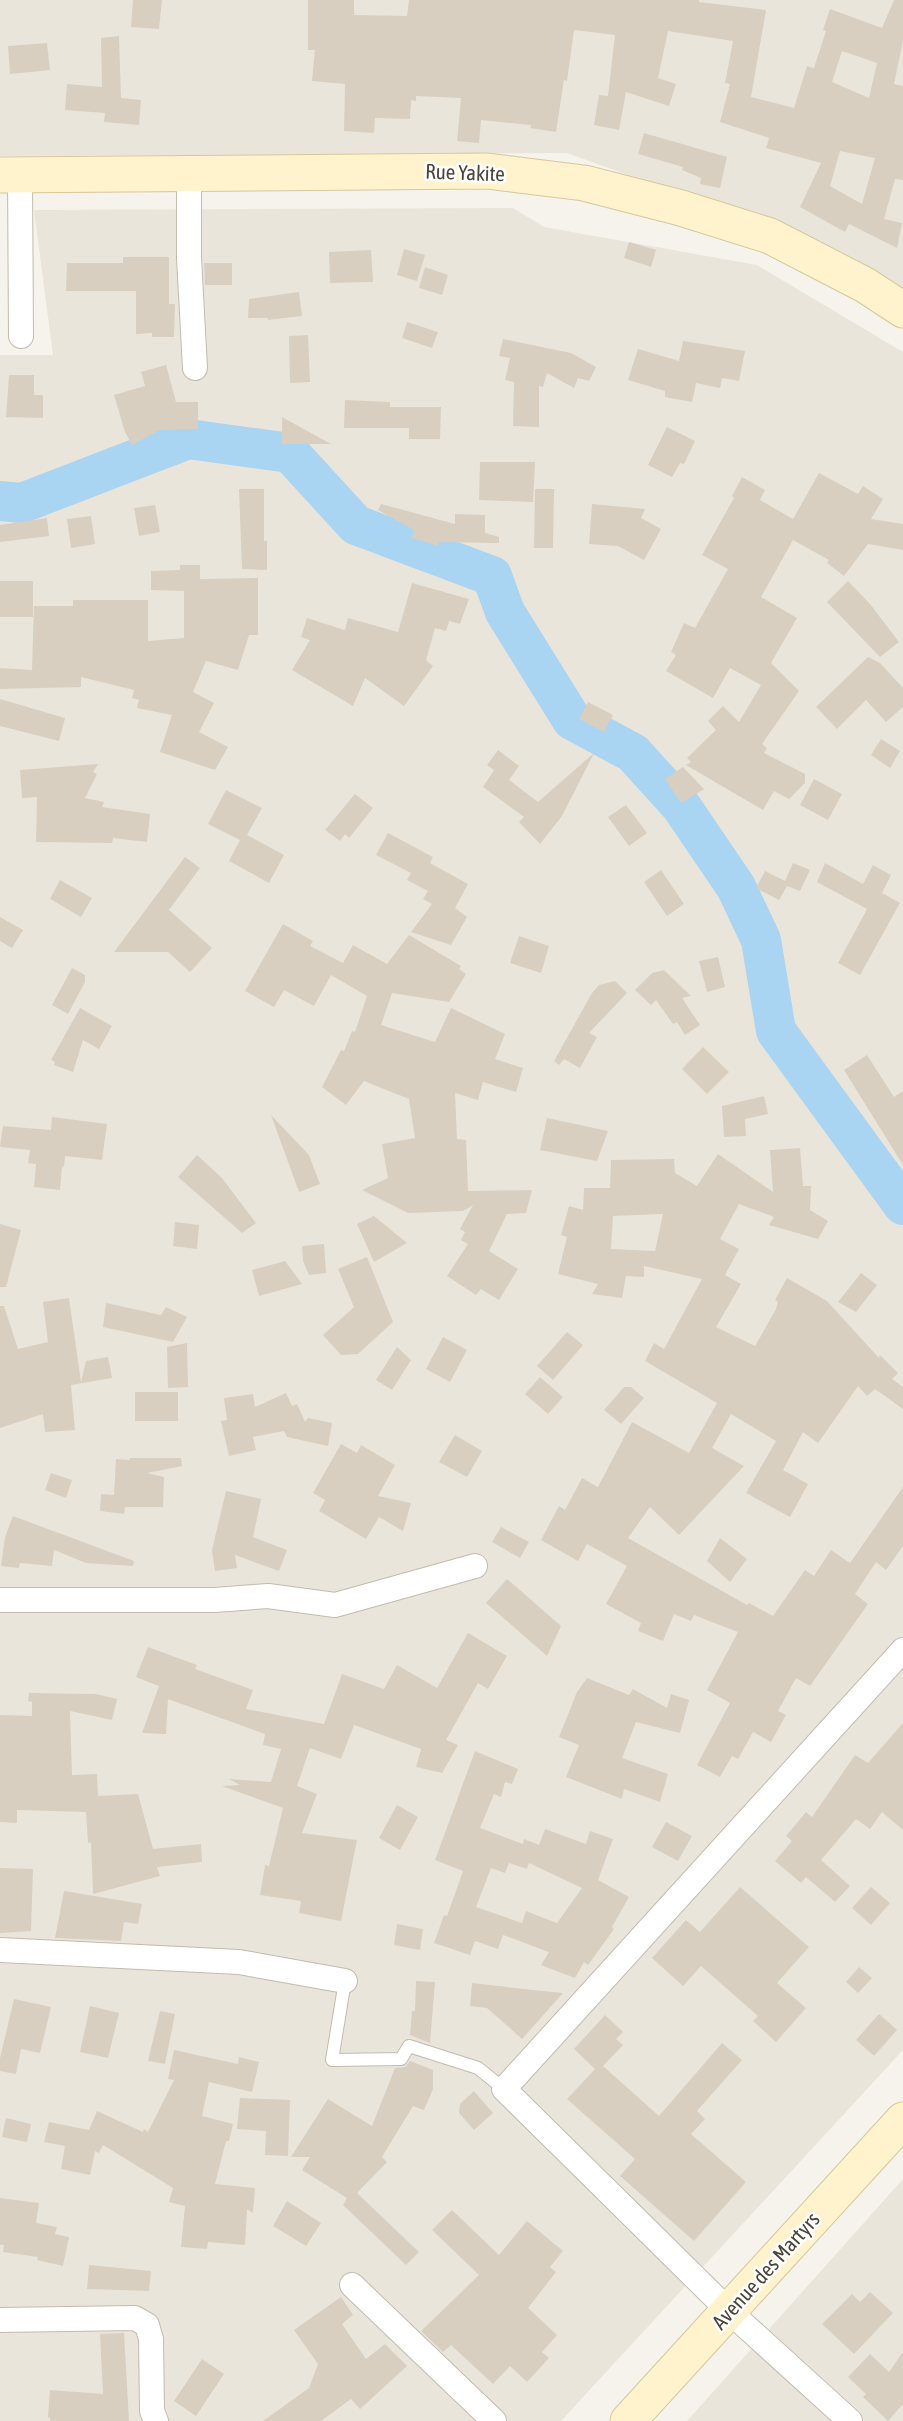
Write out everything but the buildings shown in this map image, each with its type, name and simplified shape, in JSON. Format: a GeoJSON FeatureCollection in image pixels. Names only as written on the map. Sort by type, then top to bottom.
{"type":"FeatureCollection","features":[{"type":"Feature","properties":{"kind":"main road","name":"Rue Yakite"},"geometry":{"type":"LineString","coordinates":[[10,175],[487,171],[584,183],[681,208],[770,236],[865,285],[903,310]]}},
{"type":"Feature","properties":{"kind":"main road","name":"Avenue des Martyrs"},"geometry":{"type":"LineString","coordinates":[[628,2421],[903,2120]]}},
{"type":"Feature","properties":{"kind":"street"},"geometry":{"type":"LineString","coordinates":[[189,173],[189,258],[195,368]]}},
{"type":"Feature","properties":{"kind":"street"},"geometry":{"type":"LineString","coordinates":[[10,175],[21,336]]}},
{"type":"Feature","properties":{"kind":"street"},"geometry":{"type":"LineString","coordinates":[[0,1600],[215,1600],[268,1596],[335,1605],[475,1566]]}},
{"type":"Feature","properties":{"kind":"street"},"geometry":{"type":"LineString","coordinates":[[850,2421],[730,2312],[504,2089],[903,1650]]}},
{"type":"Feature","properties":{"kind":"street"},"geometry":{"type":"LineString","coordinates":[[0,1950],[239,1962],[345,1981]]}},
{"type":"Feature","properties":{"kind":"street"},"geometry":{"type":"LineString","coordinates":[[352,2285],[494,2421]]}},
{"type":"Feature","properties":{"kind":"street"},"geometry":{"type":"LineString","coordinates":[[0,2320],[135,2318],[147,2325],[151,2339],[152,2411],[156,2421]]}},
{"type":"Feature","properties":{"kind":"lane"},"geometry":{"type":"LineString","coordinates":[[345,1981],[332,2060],[401,2059],[409,2046],[478,2068],[504,2089]]}},
{"type":"Feature","properties":{"kind":"shaded area"},"geometry":{"type":"Polygon","coordinates":[[[0,0],[903,0],[903,294],[801,238],[567,153],[0,156],[0,0]]]}},
{"type":"Feature","properties":{"kind":"shaded area"},"geometry":{"type":"Polygon","coordinates":[[[513,208],[544,227],[757,265],[903,352],[903,2050],[561,2421],[0,2421],[0,355],[53,355],[34,210],[513,208]]]}},
{"type":"Feature","properties":{"kind":"shaded area"},"geometry":{"type":"Polygon","coordinates":[[[903,2179],[903,2421],[687,2421],[903,2179]]]}},
{"type":"Feature","properties":{"kind":"waterway"},"geometry":{"type":"LineString","coordinates":[[0,501],[22,503],[188,439],[290,453],[356,525],[492,576],[505,612],[572,720],[633,753],[681,806],[736,887],[761,940],[776,1031],[903,1205]]}}]}
